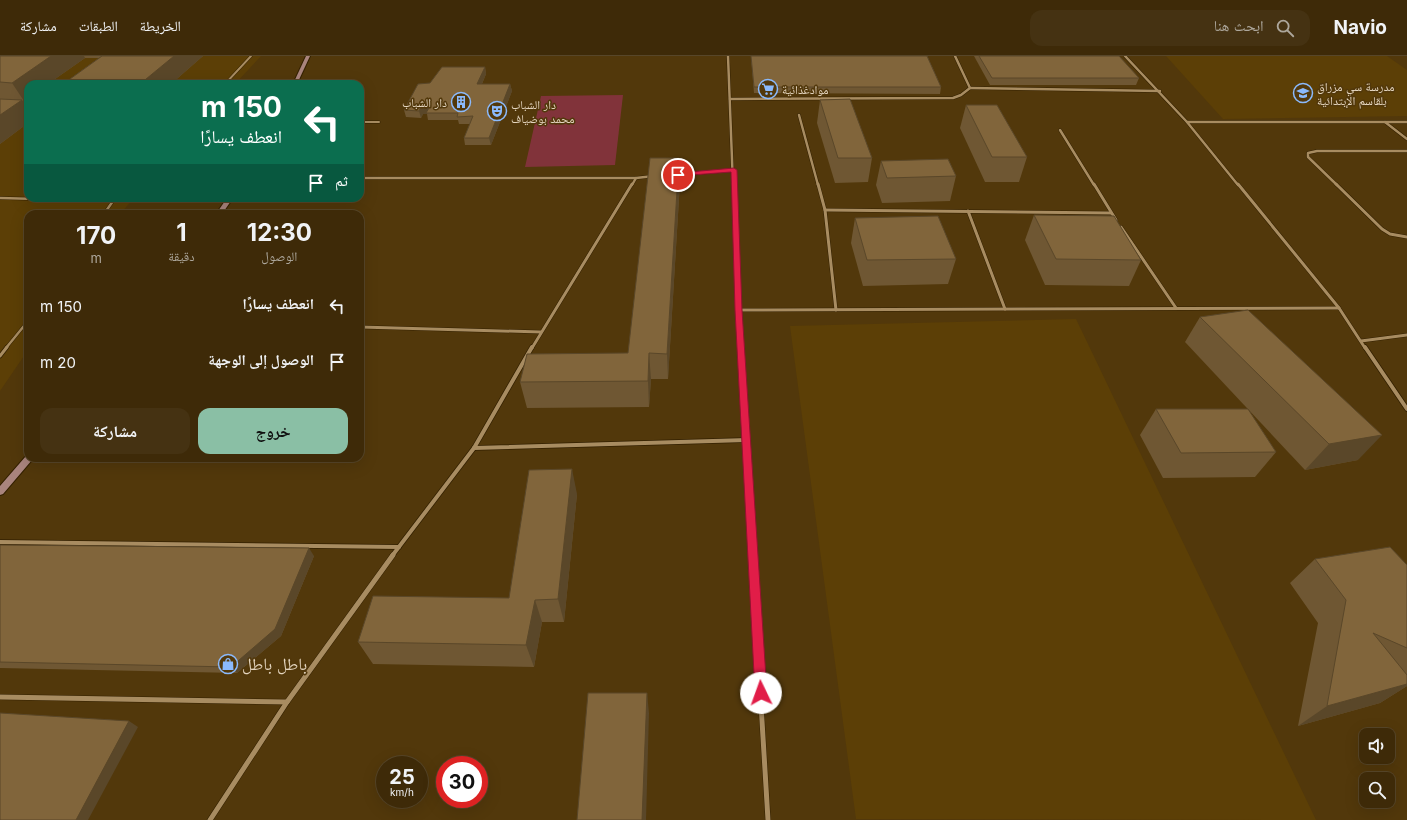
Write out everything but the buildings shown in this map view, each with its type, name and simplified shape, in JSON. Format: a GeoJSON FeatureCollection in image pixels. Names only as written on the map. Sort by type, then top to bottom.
{"type":"FeatureCollection","features":[{"type":"Feature","properties":{"kind":"street"},"geometry":{"type":"LineString","coordinates":[[297,80],[308,56]]}},
{"type":"Feature","properties":{"kind":"street"},"geometry":{"type":"LineString","coordinates":[[728,56],[734,170],[738,310],[747,440],[768,820]]}},
{"type":"Feature","properties":{"kind":"street"},"geometry":{"type":"LineString","coordinates":[[955,56],[970,88]]}},
{"type":"Feature","properties":{"kind":"street"},"geometry":{"type":"LineString","coordinates":[[1125,56],[1187,122],[1339,308],[1394,392],[1407,409]]}},
{"type":"Feature","properties":{"kind":"street"},"geometry":{"type":"LineString","coordinates":[[730,99],[947,98],[961,95],[970,88],[1160,92]]}},
{"type":"Feature","properties":{"kind":"street"},"geometry":{"type":"LineString","coordinates":[[799,115],[825,210],[836,310]]}},
{"type":"Feature","properties":{"kind":"street"},"geometry":{"type":"LineString","coordinates":[[1187,122],[1407,122]]}},
{"type":"Feature","properties":{"kind":"street"},"geometry":{"type":"LineString","coordinates":[[1385,122],[1407,139]]}},
{"type":"Feature","properties":{"kind":"street"},"geometry":{"type":"LineString","coordinates":[[1060,130],[1111,213],[1176,308]]}},
{"type":"Feature","properties":{"kind":"street"},"geometry":{"type":"LineString","coordinates":[[1407,151],[1326,150],[1308,153],[1308,157],[1382,229],[1390,234],[1407,237]]}},
{"type":"Feature","properties":{"kind":"street"},"geometry":{"type":"LineString","coordinates":[[674,175],[734,170]]}},
{"type":"Feature","properties":{"kind":"street"},"geometry":{"type":"LineString","coordinates":[[364,178],[636,178],[659,176]]}},
{"type":"Feature","properties":{"kind":"street"},"geometry":{"type":"LineString","coordinates":[[210,820],[287,702],[399,547],[474,448],[541,332],[636,178]]}},
{"type":"Feature","properties":{"kind":"street"},"geometry":{"type":"LineString","coordinates":[[825,210],[1111,213]]}},
{"type":"Feature","properties":{"kind":"street"},"geometry":{"type":"LineString","coordinates":[[968,211],[1005,309]]}},
{"type":"Feature","properties":{"kind":"street"},"geometry":{"type":"LineString","coordinates":[[738,310],[1339,308]]}},
{"type":"Feature","properties":{"kind":"street"},"geometry":{"type":"LineString","coordinates":[[364,327],[541,332]]}},
{"type":"Feature","properties":{"kind":"street"},"geometry":{"type":"LineString","coordinates":[[1361,341],[1407,335]]}},
{"type":"Feature","properties":{"kind":"street"},"geometry":{"type":"LineString","coordinates":[[474,448],[747,440]]}},
{"type":"Feature","properties":{"kind":"street"},"geometry":{"type":"LineString","coordinates":[[1,490],[26,462]]}},
{"type":"Feature","properties":{"kind":"street"},"geometry":{"type":"LineString","coordinates":[[0,542],[399,547]]}},
{"type":"Feature","properties":{"kind":"street"},"geometry":{"type":"LineString","coordinates":[[0,698],[287,702]]}},
{"type":"Feature","properties":{"kind":"lane"},"geometry":{"type":"LineString","coordinates":[[229,80],[251,56]]}},
{"type":"Feature","properties":{"kind":"lane"},"geometry":{"type":"LineString","coordinates":[[364,122],[379,122]]}},
{"type":"Feature","properties":{"kind":"lane"},"geometry":{"type":"LineString","coordinates":[[0,198],[24,199]]}},
{"type":"Feature","properties":{"kind":"lane"},"geometry":{"type":"LineString","coordinates":[[0,356],[24,326]]}},
{"type":"Feature","properties":{"kind":"shaded area"},"geometry":{"type":"Polygon","coordinates":[[[0,56],[261,56],[239,80],[24,80],[24,202],[130,202],[124,210],[24,210],[24,356],[0,391],[0,56]]]}},
{"type":"Feature","properties":{"kind":"shaded area","name":"مدرسة سي مزراق بلقاسم الإبتدائية"},"geometry":{"type":"Polygon","coordinates":[[[1166,56],[1387,56],[1407,70],[1407,116],[1223,119],[1166,56]]]}},
{"type":"Feature","properties":{"kind":"shaded area"},"geometry":{"type":"Polygon","coordinates":[[[623,95],[615,165],[525,167],[541,96],[623,95]]]}},
{"type":"Feature","properties":{"kind":"shaded area"},"geometry":{"type":"Polygon","coordinates":[[[1076,319],[1316,820],[856,819],[790,326],[1076,319]]]}},
{"type":"Feature","properties":{"kind":"place","name":"موادغذائية"},"geometry":{"type":"Point","coordinates":[768,89]}},
{"type":"Feature","properties":{"kind":"place","name":"مدرسة سي مزراق بلقاسم الإبتدائية"},"geometry":{"type":"Point","coordinates":[1303,93]}},
{"type":"Feature","properties":{"kind":"place","name":"دار الشباب"},"geometry":{"type":"Point","coordinates":[461,102]}},
{"type":"Feature","properties":{"kind":"place","name":"دار الشباب محمد بوضياف"},"geometry":{"type":"Point","coordinates":[497,111]}},
{"type":"Feature","properties":{"kind":"place","name":"باطل باطل"},"geometry":{"type":"Point","coordinates":[228,664]}},
{"type":"Feature","properties":{"kind":"route"},"geometry":{"type":"LineString","coordinates":[[678,175],[734,170],[738,310],[761,693]]}}]}
